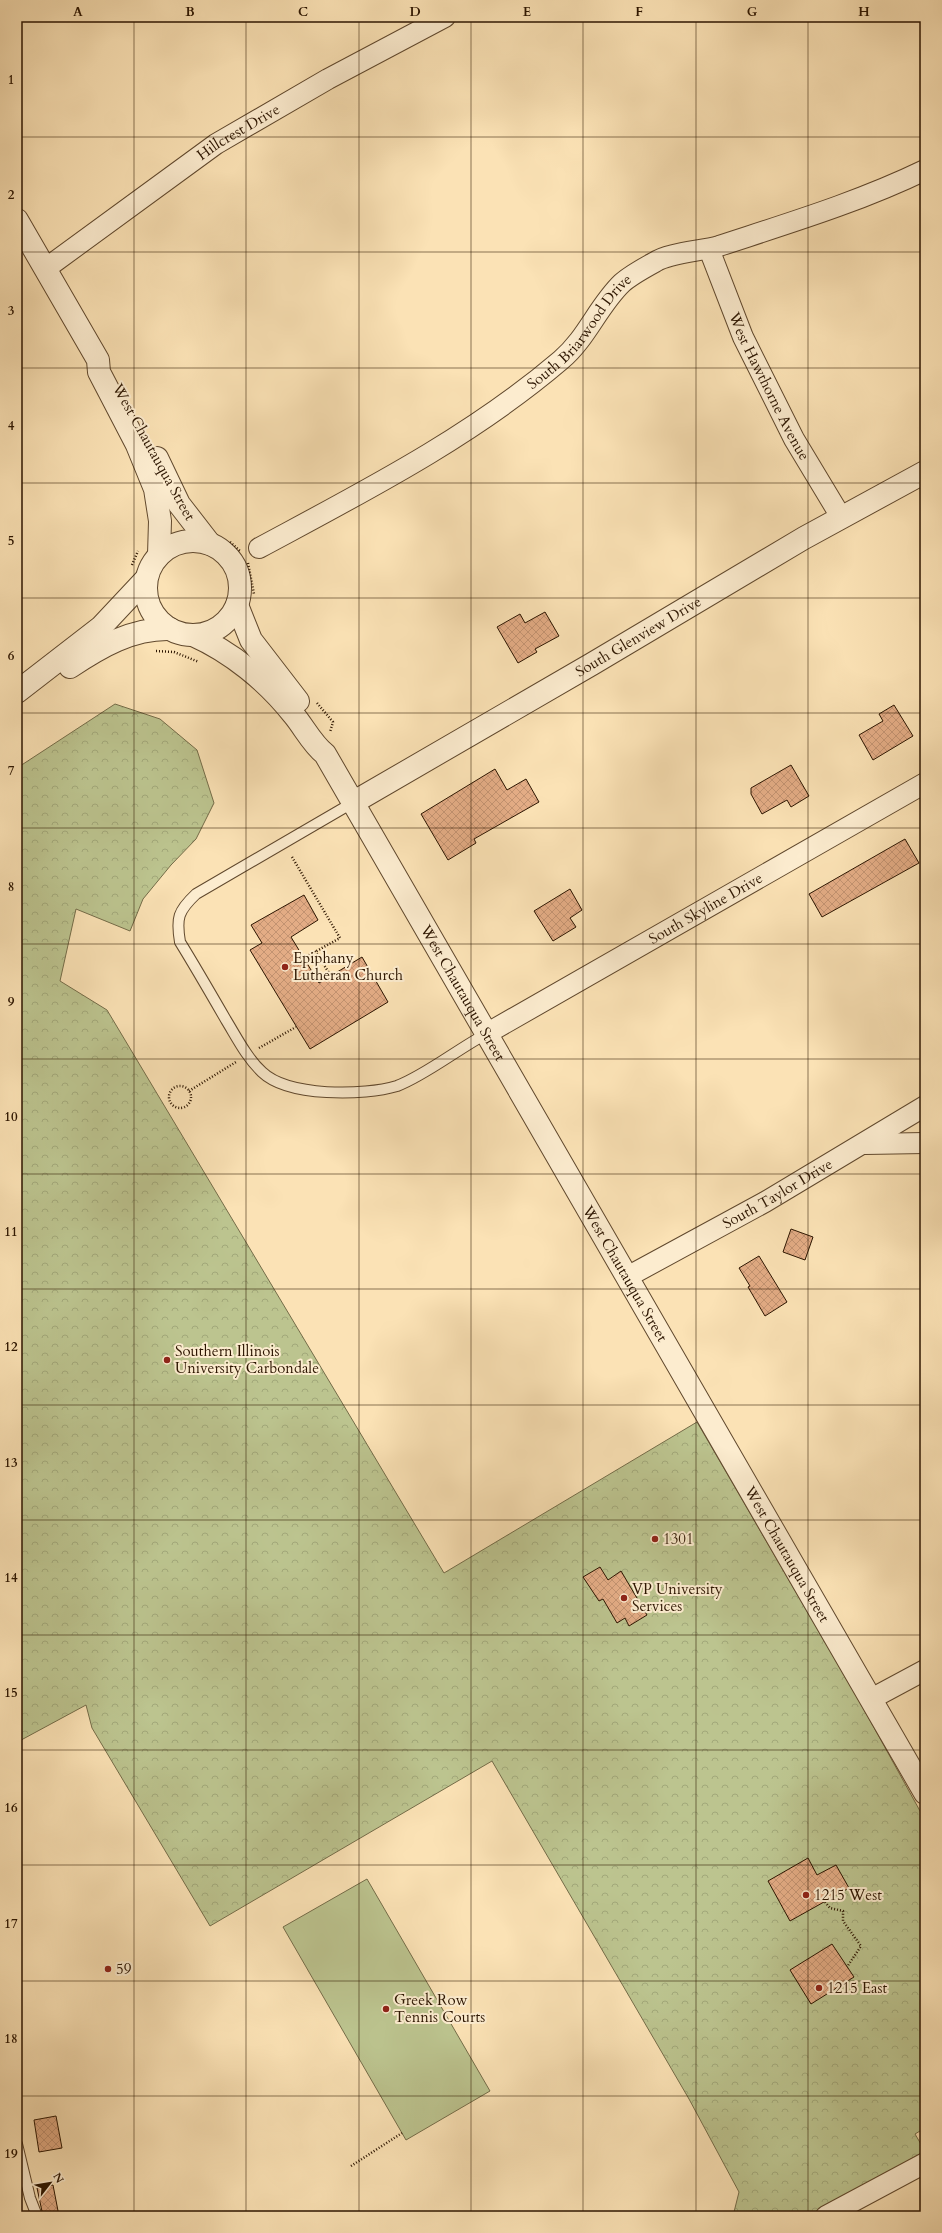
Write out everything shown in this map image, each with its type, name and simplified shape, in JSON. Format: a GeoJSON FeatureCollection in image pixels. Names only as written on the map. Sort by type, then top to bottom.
{"type":"FeatureCollection","features":[{"type":"Feature","properties":{"kind":"street","name":"Hillcrest Drive"},"geometry":{"type":"LineString","coordinates":[[45,268],[216,144],[328,79],[445,17]]}},
{"type":"Feature","properties":{"kind":"street","name":"South Briarwood Drive"},"geometry":{"type":"LineString","coordinates":[[250,555],[392,476],[504,404],[563,359],[585,335],[602,307],[623,283],[658,260],[709,249],[890,188],[925,170]]}},
{"type":"Feature","properties":{"kind":"street","name":"West Chautauqua Street"},"geometry":{"type":"LineString","coordinates":[[17,220],[98,360],[107,367],[132,410],[179,504],[194,525],[218,541],[236,569],[245,600],[251,640],[309,717],[324,742],[326,754],[486,1034],[925,1793]]}},
{"type":"Feature","properties":{"kind":"street","name":"West Hawthorne Avenue"},"geometry":{"type":"LineString","coordinates":[[709,249],[743,337],[794,439],[841,517]]}},
{"type":"Feature","properties":{"kind":"street","name":"West Chautauqua Street"},"geometry":{"type":"LineString","coordinates":[[98,360],[99,372],[137,445],[155,489],[160,521],[150,550],[150,568],[137,575],[146,595],[150,609],[157,619],[170,629],[193,635],[206,633],[217,628],[245,600]]}},
{"type":"Feature","properties":{"kind":"street","name":"South Glenview Drive"},"geometry":{"type":"LineString","coordinates":[[354,802],[841,517],[925,472]]}},
{"type":"Feature","properties":{"kind":"street","name":"West Chautauqua Street"},"geometry":{"type":"LineString","coordinates":[[150,550],[195,540],[218,541]]}},
{"type":"Feature","properties":{"kind":"street"},"geometry":{"type":"LineString","coordinates":[[17,692],[101,627],[137,575]]}},
{"type":"Feature","properties":{"kind":"street"},"geometry":{"type":"LineString","coordinates":[[17,697],[25,696],[80,660],[123,637],[146,630],[170,629]]}},
{"type":"Feature","properties":{"kind":"street","name":"West Chautauqua Street"},"geometry":{"type":"LineString","coordinates":[[193,635],[221,650],[264,683],[293,713],[317,748],[326,754]]}},
{"type":"Feature","properties":{"kind":"street","name":"South Skyline Drive"},"geometry":{"type":"LineString","coordinates":[[486,1034],[925,783]]}},
{"type":"Feature","properties":{"kind":"street","name":"South Taylor Drive"},"geometry":{"type":"LineString","coordinates":[[627,1277],[765,1202],[925,1106]]}},
{"type":"Feature","properties":{"kind":"street"},"geometry":{"type":"LineString","coordinates":[[861,1145],[925,1143]]}},
{"type":"Feature","properties":{"kind":"street"},"geometry":{"type":"LineString","coordinates":[[872,1699],[925,1670]]}},
{"type":"Feature","properties":{"kind":"street"},"geometry":{"type":"LineString","coordinates":[[826,2216],[925,2162]]}},
{"type":"Feature","properties":{"kind":"lane"},"geometry":{"type":"LineString","coordinates":[[354,802],[196,894],[185,904],[179,914],[177,923],[180,942],[248,1055],[263,1074],[286,1085],[336,1094],[365,1092],[397,1086],[416,1077],[461,1047],[486,1034]]}},
{"type":"Feature","properties":{"kind":"lane"},"geometry":{"type":"LineString","coordinates":[[17,2144],[30,2198],[37,2216]]}},
{"type":"Feature","properties":{"kind":"path"},"geometry":{"type":"LineString","coordinates":[[218,541],[250,555],[245,600]]}},
{"type":"Feature","properties":{"kind":"path"},"geometry":{"type":"LineString","coordinates":[[137,575],[150,550]]}},
{"type":"Feature","properties":{"kind":"path"},"geometry":{"type":"LineString","coordinates":[[152,651],[174,652],[203,664]]}},
{"type":"Feature","properties":{"kind":"path"},"geometry":{"type":"LineString","coordinates":[[317,702],[333,722],[326,754]]}},
{"type":"Feature","properties":{"kind":"path"},"geometry":{"type":"LineString","coordinates":[[292,857],[340,938],[304,958]]}},
{"type":"Feature","properties":{"kind":"path"},"geometry":{"type":"LineString","coordinates":[[315,951],[331,976]]}},
{"type":"Feature","properties":{"kind":"path"},"geometry":{"type":"LineString","coordinates":[[189,1091],[296,1027]]}},
{"type":"Feature","properties":{"kind":"path"},"geometry":{"type":"LineString","coordinates":[[184,1086],[189,1091],[190,1101],[185,1106],[178,1107],[172,1104],[170,1094],[174,1088],[184,1086]]}},
{"type":"Feature","properties":{"kind":"path"},"geometry":{"type":"LineString","coordinates":[[825,1902],[830,1908],[843,1911],[843,1921],[860,1946],[847,1966]]}},
{"type":"Feature","properties":{"kind":"path"},"geometry":{"type":"LineString","coordinates":[[351,2166],[402,2133]]}},
{"type":"Feature","properties":{"kind":"green space","name":"Southern Illinois University Carbondale"},"geometry":{"type":"Polygon","coordinates":[[[115,704],[160,719],[197,750],[214,803],[196,839],[171,865],[143,899],[130,931],[76,909],[60,981],[107,1010],[444,1573],[697,1422],[861,1704],[925,1820],[925,2128],[915,2134],[925,2151],[811,2216],[733,2216],[739,2192],[689,2099],[492,1761],[210,1926],[92,1728],[86,1705],[23,1739],[17,1745],[17,768],[115,704]]]}},
{"type":"Feature","properties":{"kind":"green space","name":"Greek Row Tennis Courts"},"geometry":{"type":"Polygon","coordinates":[[[367,1879],[490,2091],[406,2140],[283,1927],[367,1879]]]}},
{"type":"Feature","properties":{"kind":"building"},"geometry":{"type":"Polygon","coordinates":[[[545,612],[559,636],[535,649],[537,652],[518,663],[497,627],[520,614],[525,623],[545,612]]]}},
{"type":"Feature","properties":{"kind":"building"},"geometry":{"type":"Polygon","coordinates":[[[894,705],[913,736],[873,760],[859,735],[883,721],[879,714],[894,705]]]}},
{"type":"Feature","properties":{"kind":"building"},"geometry":{"type":"Polygon","coordinates":[[[791,765],[809,796],[791,807],[787,800],[762,814],[751,794],[751,788],[791,765]]]}},
{"type":"Feature","properties":{"kind":"building"},"geometry":{"type":"Polygon","coordinates":[[[495,769],[507,790],[526,779],[539,802],[474,839],[476,843],[448,860],[421,814],[495,769]]]}},
{"type":"Feature","properties":{"kind":"building"},"geometry":{"type":"Polygon","coordinates":[[[905,839],[919,863],[822,917],[809,894],[905,839]]]}},
{"type":"Feature","properties":{"kind":"building"},"geometry":{"type":"Polygon","coordinates":[[[570,889],[582,910],[570,918],[576,927],[553,941],[534,911],[570,889]]]}},
{"type":"Feature","properties":{"kind":"building","name":"Epiphany Lutheran Church"},"geometry":{"type":"Polygon","coordinates":[[[304,895],[318,920],[291,937],[319,983],[362,957],[388,1002],[310,1049],[250,950],[262,943],[251,925],[304,895]]]}},
{"type":"Feature","properties":{"kind":"building"},"geometry":{"type":"Polygon","coordinates":[[[791,1229],[813,1237],[805,1260],[783,1252],[791,1229]]]}},
{"type":"Feature","properties":{"kind":"building"},"geometry":{"type":"Polygon","coordinates":[[[759,1256],[787,1302],[765,1316],[739,1268],[759,1256]]]}},
{"type":"Feature","properties":{"kind":"building","name":"VP University Services"},"geometry":{"type":"Polygon","coordinates":[[[600,1567],[608,1580],[621,1571],[647,1615],[629,1626],[625,1618],[617,1623],[603,1599],[599,1601],[583,1577],[600,1567]]]}},
{"type":"Feature","properties":{"kind":"building","name":"1215 West"},"geometry":{"type":"Polygon","coordinates":[[[808,1858],[817,1875],[836,1865],[849,1888],[790,1921],[768,1881],[808,1858]]]}},
{"type":"Feature","properties":{"kind":"building","name":"1215 East"},"geometry":{"type":"Polygon","coordinates":[[[832,1944],[854,1977],[811,2004],[790,1970],[832,1944]]]}},
{"type":"Feature","properties":{"kind":"building"},"geometry":{"type":"Polygon","coordinates":[[[56,2116],[62,2148],[39,2152],[34,2120],[56,2116]]]}},
{"type":"Feature","properties":{"kind":"building"},"geometry":{"type":"Polygon","coordinates":[[[53,2185],[59,2216],[43,2216],[37,2188],[53,2185]]]}},
{"type":"Feature","properties":{"kind":"place","name":"Epiphany Lutheran Church"},"geometry":{"type":"Point","coordinates":[285,967]}},
{"type":"Feature","properties":{"kind":"place","name":"Southern Illinois University Carbondale"},"geometry":{"type":"Point","coordinates":[167,1360]}},
{"type":"Feature","properties":{"kind":"place","name":"1301"},"geometry":{"type":"Point","coordinates":[655,1539]}},
{"type":"Feature","properties":{"kind":"place","name":"VP University Services"},"geometry":{"type":"Point","coordinates":[624,1598]}},
{"type":"Feature","properties":{"kind":"place","name":"1215 West"},"geometry":{"type":"Point","coordinates":[806,1895]}},
{"type":"Feature","properties":{"kind":"place","name":"59"},"geometry":{"type":"Point","coordinates":[108,1969]}},
{"type":"Feature","properties":{"kind":"place","name":"1215 East"},"geometry":{"type":"Point","coordinates":[819,1988]}},
{"type":"Feature","properties":{"kind":"place","name":"Greek Row Tennis Courts"},"geometry":{"type":"Point","coordinates":[386,2009]}}]}
